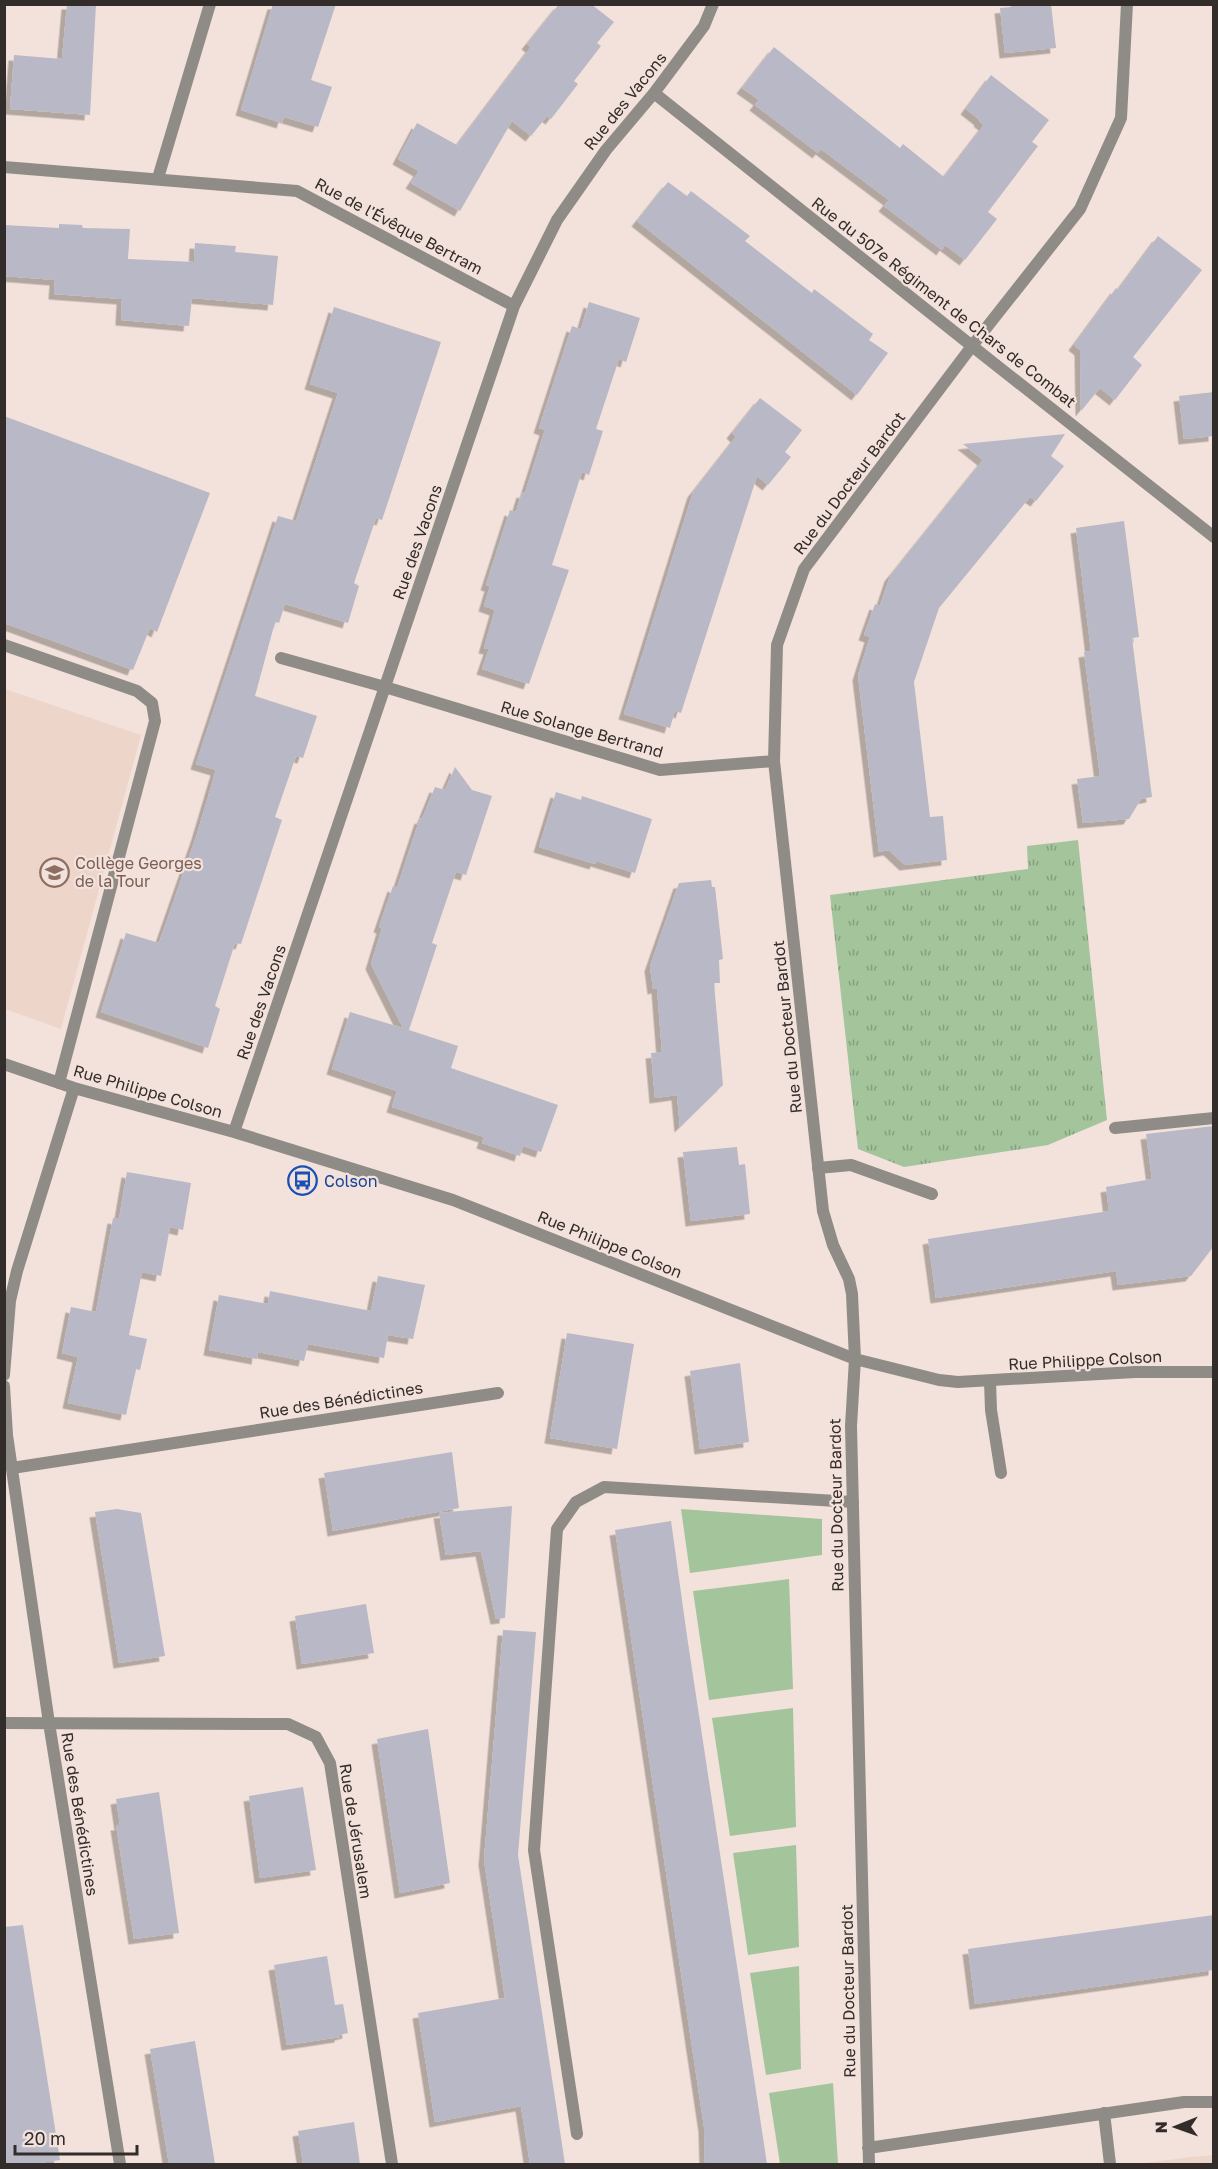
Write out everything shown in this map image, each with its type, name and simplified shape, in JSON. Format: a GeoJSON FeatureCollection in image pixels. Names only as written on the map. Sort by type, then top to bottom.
{"type":"FeatureCollection","features":[{"type":"Feature","properties":{"kind":"street"},"geometry":{"type":"LineString","coordinates":[[158,178],[210,4]]}},
{"type":"Feature","properties":{"kind":"street","name":"Rue des Vacons"},"geometry":{"type":"LineString","coordinates":[[234,1132],[514,306],[557,220],[606,150],[654,93],[704,26],[713,4]]}},
{"type":"Feature","properties":{"kind":"street","name":"Rue du Docteur Bardot"},"geometry":{"type":"LineString","coordinates":[[869,2164],[851,1408],[855,1359],[852,1294],[849,1279],[832,1245],[823,1211],[818,1168],[774,761],[777,645],[804,569],[972,346],[1080,209],[1121,118],[1127,4]]}},
{"type":"Feature","properties":{"kind":"street","name":"Rue du 507e Régiment de Chars de Combat"},"geometry":{"type":"LineString","coordinates":[[654,93],[1214,537]]}},
{"type":"Feature","properties":{"kind":"street","name":"Rue de l'Évêque Bertram"},"geometry":{"type":"LineString","coordinates":[[4,167],[297,191],[514,306]]}},
{"type":"Feature","properties":{"kind":"street"},"geometry":{"type":"LineString","coordinates":[[4,645],[137,691],[152,703],[155,722],[59,1083]]}},
{"type":"Feature","properties":{"kind":"street","name":"Rue Solange Bertrand"},"geometry":{"type":"LineString","coordinates":[[281,658],[385,687],[660,771],[774,761]]}},
{"type":"Feature","properties":{"kind":"street","name":"Rue Philippe Colson"},"geometry":{"type":"LineString","coordinates":[[4,1064],[74,1088],[234,1132],[453,1200],[855,1359],[939,1380],[990,1381],[1135,1372],[1214,1372]]}},
{"type":"Feature","properties":{"kind":"street"},"geometry":{"type":"LineString","coordinates":[[4,1375],[7,1301],[74,1088]]}},
{"type":"Feature","properties":{"kind":"street"},"geometry":{"type":"LineString","coordinates":[[1115,1128],[1214,1118]]}},
{"type":"Feature","properties":{"kind":"street"},"geometry":{"type":"LineString","coordinates":[[818,1168],[851,1165],[932,1194]]}},
{"type":"Feature","properties":{"kind":"street"},"geometry":{"type":"LineString","coordinates":[[990,1381],[991,1410],[1001,1473]]}},
{"type":"Feature","properties":{"kind":"street","name":"Rue des Bénédictines"},"geometry":{"type":"LineString","coordinates":[[4,1386],[6,1435],[48,1723],[120,2164]]}},
{"type":"Feature","properties":{"kind":"street","name":"Rue des Bénédictines"},"geometry":{"type":"LineString","coordinates":[[12,1468],[498,1393]]}},
{"type":"Feature","properties":{"kind":"street"},"geometry":{"type":"LineString","coordinates":[[577,2134],[534,1850],[557,1529],[576,1502],[604,1486],[853,1502]]}},
{"type":"Feature","properties":{"kind":"street","name":"Rue de Jérusalem"},"geometry":{"type":"LineString","coordinates":[[4,1723],[288,1724],[316,1737],[330,1763],[392,2164]]}},
{"type":"Feature","properties":{"kind":"street"},"geometry":{"type":"LineString","coordinates":[[868,2148],[1184,2102],[1214,2102]]}},
{"type":"Feature","properties":{"kind":"street"},"geometry":{"type":"LineString","coordinates":[[1104,2113],[1110,2164]]}},
{"type":"Feature","properties":{"kind":"shaded area","name":"Collège Georges de la Tour"},"geometry":{"type":"Polygon","coordinates":[[[5,689],[141,735],[61,1029],[5,1009],[5,689]]]}},
{"type":"Feature","properties":{"kind":"shaded area"},"geometry":{"type":"Polygon","coordinates":[[[1213,2155],[1213,2164],[1136,2164],[1191,2157],[1213,2155]]]}},
{"type":"Feature","properties":{"kind":"green space"},"geometry":{"type":"Polygon","coordinates":[[[1078,840],[1107,1120],[1048,1145],[904,1167],[858,1149],[830,895],[1028,869],[1027,846],[1078,840]]]}},
{"type":"Feature","properties":{"kind":"green space"},"geometry":{"type":"Polygon","coordinates":[[[681,1509],[822,1519],[822,1555],[690,1573],[681,1509]]]}},
{"type":"Feature","properties":{"kind":"green space"},"geometry":{"type":"Polygon","coordinates":[[[789,1579],[793,1689],[709,1700],[693,1591],[789,1579]]]}},
{"type":"Feature","properties":{"kind":"green space"},"geometry":{"type":"Polygon","coordinates":[[[793,1708],[796,1827],[730,1836],[712,1718],[793,1708]]]}},
{"type":"Feature","properties":{"kind":"green space"},"geometry":{"type":"Polygon","coordinates":[[[796,1845],[799,1947],[748,1955],[733,1853],[796,1845]]]}},
{"type":"Feature","properties":{"kind":"green space"},"geometry":{"type":"Polygon","coordinates":[[[799,1966],[801,2069],[766,2075],[750,1973],[799,1966]]]}},
{"type":"Feature","properties":{"kind":"green space"},"geometry":{"type":"Polygon","coordinates":[[[833,2083],[838,2164],[780,2164],[769,2093],[833,2083]]]}},
{"type":"Feature","properties":{"kind":"building"},"geometry":{"type":"Polygon","coordinates":[[[67,4],[96,4],[90,115],[10,109],[14,55],[62,59],[67,4]]]}},
{"type":"Feature","properties":{"kind":"building"},"geometry":{"type":"Polygon","coordinates":[[[273,4],[336,4],[311,80],[332,87],[318,127],[284,117],[282,123],[241,110],[273,4]]]}},
{"type":"Feature","properties":{"kind":"building"},"geometry":{"type":"Polygon","coordinates":[[[559,4],[591,4],[614,22],[597,43],[601,46],[574,81],[578,84],[551,119],[547,116],[531,136],[512,121],[460,211],[411,183],[419,171],[398,159],[417,123],[457,145],[531,47],[527,44],[559,4]]]}},
{"type":"Feature","properties":{"kind":"building"},"geometry":{"type":"Polygon","coordinates":[[[1010,4],[1051,4],[1056,48],[1005,53],[1000,8],[1011,7],[1010,4]]]}},
{"type":"Feature","properties":{"kind":"building"},"geometry":{"type":"Polygon","coordinates":[[[774,47],[900,148],[903,144],[944,177],[984,125],[966,109],[991,75],[1049,120],[1032,142],[1038,146],[988,212],[997,219],[965,260],[945,245],[942,250],[884,206],[889,200],[821,149],[818,153],[755,105],[759,100],[742,88],[774,47]]]}},
{"type":"Feature","properties":{"kind":"building"},"geometry":{"type":"Polygon","coordinates":[[[668,182],[687,196],[691,191],[750,236],[745,241],[812,293],[814,289],[873,334],[869,340],[888,353],[857,395],[637,221],[668,182]]]}},
{"type":"Feature","properties":{"kind":"building"},"geometry":{"type":"Polygon","coordinates":[[[59,224],[82,225],[83,228],[130,229],[128,259],[194,262],[195,243],[236,246],[235,252],[278,256],[273,305],[192,298],[189,326],[121,320],[122,299],[54,294],[55,280],[4,276],[4,225],[59,228],[59,224]]]}},
{"type":"Feature","properties":{"kind":"building"},"geometry":{"type":"Polygon","coordinates":[[[1158,236],[1202,270],[1133,357],[1142,365],[1115,400],[1100,388],[1081,411],[1080,350],[1074,345],[1158,236]]]}},
{"type":"Feature","properties":{"kind":"building"},"geometry":{"type":"Polygon","coordinates":[[[589,302],[640,318],[626,362],[619,359],[596,429],[603,431],[589,475],[582,472],[552,565],[569,570],[529,684],[482,669],[489,649],[484,648],[495,610],[484,606],[490,586],[486,585],[510,510],[516,512],[522,492],[525,493],[545,430],[539,428],[572,326],[581,329],[589,302]]]}},
{"type":"Feature","properties":{"kind":"building"},"geometry":{"type":"Polygon","coordinates":[[[334,307],[441,342],[382,520],[376,518],[354,583],[359,586],[348,623],[285,604],[279,623],[275,622],[255,696],[317,716],[303,758],[296,756],[275,817],[282,820],[241,944],[235,943],[215,1006],[220,1009],[208,1048],[101,1012],[126,933],[159,943],[197,834],[216,770],[196,764],[278,516],[296,521],[338,393],[310,384],[334,307]]]}},
{"type":"Feature","properties":{"kind":"building"},"geometry":{"type":"Polygon","coordinates":[[[1214,392],[1214,436],[1184,439],[1179,396],[1214,392]]]}},
{"type":"Feature","properties":{"kind":"building"},"geometry":{"type":"Polygon","coordinates":[[[760,398],[802,430],[785,452],[791,457],[768,485],[757,476],[681,713],[675,711],[670,728],[624,714],[693,492],[736,437],[732,433],[760,398]]]}},
{"type":"Feature","properties":{"kind":"building"},"geometry":{"type":"Polygon","coordinates":[[[4,416],[210,493],[157,632],[150,628],[133,670],[4,623],[4,416]]]}},
{"type":"Feature","properties":{"kind":"building"},"geometry":{"type":"Polygon","coordinates":[[[1065,434],[1051,456],[1064,466],[1036,501],[1030,497],[939,608],[914,682],[930,817],[943,816],[947,860],[905,865],[889,850],[879,852],[858,675],[870,637],[864,635],[875,604],[880,606],[890,576],[983,460],[963,444],[1065,434]]]}},
{"type":"Feature","properties":{"kind":"building"},"geometry":{"type":"Polygon","coordinates":[[[1124,521],[1139,637],[1132,638],[1152,797],[1141,799],[1129,819],[1083,823],[1077,779],[1100,776],[1084,652],[1091,651],[1076,528],[1124,521]]]}},
{"type":"Feature","properties":{"kind":"building"},"geometry":{"type":"Polygon","coordinates":[[[455,767],[472,790],[492,796],[466,875],[456,872],[432,943],[437,945],[409,1030],[458,1046],[451,1068],[558,1105],[541,1152],[523,1146],[520,1156],[482,1143],[484,1137],[392,1107],[397,1091],[332,1069],[350,1012],[403,1028],[371,964],[382,928],[379,927],[393,886],[397,888],[420,818],[422,819],[435,787],[445,790],[455,767]]]}},
{"type":"Feature","properties":{"kind":"building"},"geometry":{"type":"Polygon","coordinates":[[[556,792],[581,800],[582,796],[652,819],[635,873],[539,847],[556,792]]]}},
{"type":"Feature","properties":{"kind":"building"},"geometry":{"type":"Polygon","coordinates":[[[711,880],[712,887],[715,887],[723,959],[719,960],[720,983],[714,983],[723,1085],[680,1127],[677,1095],[655,1098],[651,1053],[662,1052],[657,988],[653,989],[650,966],[679,883],[711,880]]]}},
{"type":"Feature","properties":{"kind":"building"},"geometry":{"type":"Polygon","coordinates":[[[1214,1126],[1214,1246],[1191,1276],[1118,1285],[1116,1271],[936,1298],[928,1239],[1109,1211],[1106,1187],[1152,1179],[1146,1134],[1214,1126]]]}},
{"type":"Feature","properties":{"kind":"building"},"geometry":{"type":"Polygon","coordinates":[[[737,1147],[739,1165],[745,1164],[750,1214],[691,1221],[683,1152],[737,1147]]]}},
{"type":"Feature","properties":{"kind":"building"},"geometry":{"type":"Polygon","coordinates":[[[127,1172],[191,1183],[183,1230],[170,1227],[161,1276],[142,1272],[129,1335],[147,1339],[140,1370],[136,1369],[126,1415],[68,1403],[78,1357],[62,1353],[71,1307],[96,1312],[113,1218],[119,1219],[127,1172]]]}},
{"type":"Feature","properties":{"kind":"building"},"geometry":{"type":"Polygon","coordinates":[[[378,1276],[425,1285],[413,1339],[388,1335],[384,1358],[308,1344],[304,1361],[258,1352],[257,1359],[209,1350],[219,1295],[268,1304],[270,1291],[371,1311],[378,1276]]]}},
{"type":"Feature","properties":{"kind":"building"},"geometry":{"type":"Polygon","coordinates":[[[567,1333],[634,1344],[617,1449],[550,1438],[567,1333]]]}},
{"type":"Feature","properties":{"kind":"building"},"geometry":{"type":"Polygon","coordinates":[[[740,1363],[749,1442],[700,1449],[690,1371],[740,1363]]]}},
{"type":"Feature","properties":{"kind":"building"},"geometry":{"type":"Polygon","coordinates":[[[452,1452],[459,1508],[333,1531],[324,1473],[452,1452]]]}},
{"type":"Feature","properties":{"kind":"building"},"geometry":{"type":"Polygon","coordinates":[[[512,1506],[505,1618],[496,1619],[481,1551],[446,1555],[439,1513],[512,1506]]]}},
{"type":"Feature","properties":{"kind":"building"},"geometry":{"type":"Polygon","coordinates":[[[117,1509],[141,1513],[165,1656],[119,1663],[95,1512],[117,1509]]]}},
{"type":"Feature","properties":{"kind":"building"},"geometry":{"type":"Polygon","coordinates":[[[671,1521],[767,2164],[705,2164],[704,2127],[615,1530],[671,1521]]]}},
{"type":"Feature","properties":{"kind":"building"},"geometry":{"type":"Polygon","coordinates":[[[366,1604],[374,1653],[302,1664],[295,1616],[366,1604]]]}},
{"type":"Feature","properties":{"kind":"building"},"geometry":{"type":"Polygon","coordinates":[[[503,1630],[536,1632],[518,1855],[565,2164],[530,2164],[521,2106],[435,2122],[418,2013],[505,1998],[484,1860],[503,1630]]]}},
{"type":"Feature","properties":{"kind":"building"},"geometry":{"type":"Polygon","coordinates":[[[428,1729],[450,1883],[400,1893],[377,1739],[428,1729]]]}},
{"type":"Feature","properties":{"kind":"building"},"geometry":{"type":"Polygon","coordinates":[[[303,1787],[316,1870],[260,1878],[249,1796],[303,1787]]]}},
{"type":"Feature","properties":{"kind":"building"},"geometry":{"type":"Polygon","coordinates":[[[159,1792],[179,1933],[134,1939],[116,1825],[120,1825],[116,1799],[159,1792]]]}},
{"type":"Feature","properties":{"kind":"building"},"geometry":{"type":"Polygon","coordinates":[[[1214,1915],[1214,1970],[975,2004],[968,1949],[1214,1915]]]}},
{"type":"Feature","properties":{"kind":"building"},"geometry":{"type":"Polygon","coordinates":[[[23,1925],[60,2160],[32,2164],[4,2164],[4,1927],[23,1925]]]}},
{"type":"Feature","properties":{"kind":"building"},"geometry":{"type":"Polygon","coordinates":[[[327,1956],[335,2005],[343,2004],[348,2033],[340,2037],[287,2045],[274,1965],[327,1956]]]}},
{"type":"Feature","properties":{"kind":"building"},"geometry":{"type":"Polygon","coordinates":[[[195,2041],[215,2164],[169,2164],[150,2049],[195,2041]]]}},
{"type":"Feature","properties":{"kind":"building"},"geometry":{"type":"Polygon","coordinates":[[[354,2122],[360,2164],[303,2164],[298,2131],[354,2122]]]}},
{"type":"Feature","properties":{"kind":"place","name":"Collège Georges de la Tour"},"geometry":{"type":"Point","coordinates":[54,872]}},
{"type":"Feature","properties":{"kind":"place","name":"Colson"},"geometry":{"type":"Point","coordinates":[303,1181]}}]}
